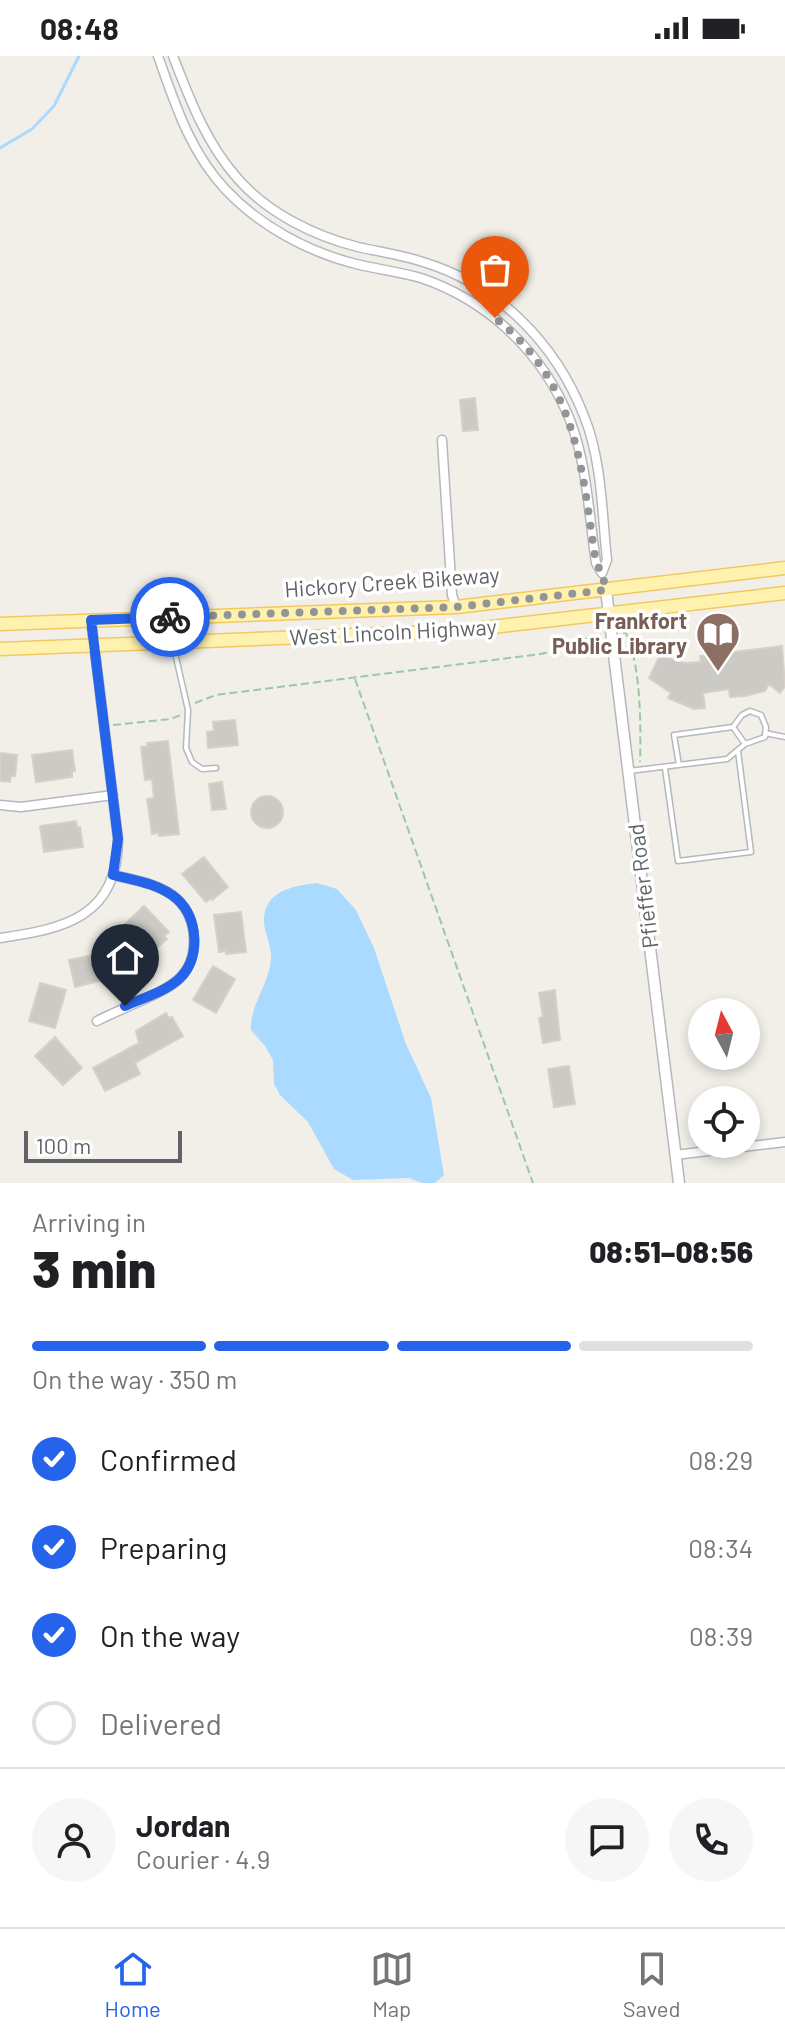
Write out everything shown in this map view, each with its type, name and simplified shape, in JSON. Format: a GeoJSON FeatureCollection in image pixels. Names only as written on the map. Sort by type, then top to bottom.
{"type":"FeatureCollection","features":[{"type":"Feature","properties":{"kind":"main road","name":"West Lincoln Highway"},"geometry":{"type":"LineString","coordinates":[[0,624],[456,607],[785,568]]}},
{"type":"Feature","properties":{"kind":"main road","name":"West Lincoln Highway"},"geometry":{"type":"LineString","coordinates":[[0,649],[457,631],[785,593]]}},
{"type":"Feature","properties":{"kind":"street"},"geometry":{"type":"LineString","coordinates":[[158,56],[175,107],[201,158],[225,189],[248,210],[287,238],[326,255],[419,278],[451,290],[482,307],[508,328],[535,357],[570,421],[581,463],[596,563],[606,590]]}},
{"type":"Feature","properties":{"kind":"street"},"geometry":{"type":"LineString","coordinates":[[173,56],[199,122],[217,154],[239,181],[267,204],[319,235],[423,262],[480,287],[528,326],[563,372],[585,418],[595,456],[607,560],[602,573]]}},
{"type":"Feature","properties":{"kind":"street"},"geometry":{"type":"LineString","coordinates":[[442,440],[452,595],[456,607]]}},
{"type":"Feature","properties":{"kind":"street","name":"Pfieffer Road"},"geometry":{"type":"LineString","coordinates":[[606,590],[635,771],[679,1183]]}},
{"type":"Feature","properties":{"kind":"street"},"geometry":{"type":"LineString","coordinates":[[0,938],[42,932],[72,921],[91,908],[108,887],[113,875],[118,839],[91,620]]}},
{"type":"Feature","properties":{"kind":"street"},"geometry":{"type":"LineString","coordinates":[[0,805],[21,807],[113,795]]}},
{"type":"Feature","properties":{"kind":"street"},"geometry":{"type":"LineString","coordinates":[[97,1021],[171,985],[183,976],[195,948],[193,931],[178,899],[151,885],[113,875]]}},
{"type":"Feature","properties":{"kind":"street"},"geometry":{"type":"LineString","coordinates":[[675,1155],[785,1142]]}},
{"type":"Feature","properties":{"kind":"lane"},"geometry":{"type":"LineString","coordinates":[[172,642],[188,710],[186,748],[192,762],[202,769],[216,768]]}},
{"type":"Feature","properties":{"kind":"lane"},"geometry":{"type":"LineString","coordinates":[[635,771],[727,759],[745,744],[765,737],[766,727],[761,715],[750,711],[742,715],[733,727],[674,735],[679,765]]}},
{"type":"Feature","properties":{"kind":"lane"},"geometry":{"type":"LineString","coordinates":[[733,727],[745,744]]}},
{"type":"Feature","properties":{"kind":"lane"},"geometry":{"type":"LineString","coordinates":[[765,733],[785,737]]}},
{"type":"Feature","properties":{"kind":"lane"},"geometry":{"type":"LineString","coordinates":[[665,768],[678,861],[751,852],[738,751]]}},
{"type":"Feature","properties":{"kind":"path"},"geometry":{"type":"LineString","coordinates":[[626,633],[632,645],[641,725],[635,771]]}},
{"type":"Feature","properties":{"kind":"path"},"geometry":{"type":"LineString","coordinates":[[104,726],[170,719],[203,699],[216,695],[540,654],[555,651],[581,638]]}},
{"type":"Feature","properties":{"kind":"path"},"geometry":{"type":"LineString","coordinates":[[355,677],[533,1183]]}},
{"type":"Feature","properties":{"kind":"water"},"geometry":{"type":"Polygon","coordinates":[[[317,883],[337,889],[356,910],[374,948],[406,1044],[431,1098],[444,1175],[435,1183],[422,1183],[409,1178],[353,1180],[334,1169],[308,1122],[280,1095],[274,1084],[273,1060],[251,1030],[253,1012],[270,968],[264,923],[268,904],[281,892],[317,883]]]}},
{"type":"Feature","properties":{"kind":"building"},"geometry":{"type":"Polygon","coordinates":[[[475,398],[478,430],[463,431],[460,400],[475,398]]]}},
{"type":"Feature","properties":{"kind":"building","name":"Frankfort Public Library"},"geometry":{"type":"Polygon","coordinates":[[[782,646],[785,686],[780,693],[769,684],[765,691],[745,696],[730,697],[729,689],[703,693],[705,708],[694,709],[668,698],[671,693],[649,678],[660,655],[685,663],[701,662],[700,656],[782,646]]]}},
{"type":"Feature","properties":{"kind":"building"},"geometry":{"type":"Polygon","coordinates":[[[235,720],[238,745],[208,748],[207,732],[214,731],[213,722],[235,720]]]}},
{"type":"Feature","properties":{"kind":"building"},"geometry":{"type":"Polygon","coordinates":[[[168,741],[179,834],[159,836],[158,833],[152,834],[147,799],[154,798],[152,779],[145,780],[141,747],[148,746],[147,743],[168,741]]]}},
{"type":"Feature","properties":{"kind":"building"},"geometry":{"type":"Polygon","coordinates":[[[72,750],[75,771],[72,771],[72,777],[36,782],[32,755],[72,750]]]}},
{"type":"Feature","properties":{"kind":"building"},"geometry":{"type":"Polygon","coordinates":[[[0,753],[17,755],[15,776],[11,776],[10,782],[0,781],[0,753]]]}},
{"type":"Feature","properties":{"kind":"building"},"geometry":{"type":"Polygon","coordinates":[[[222,782],[226,809],[212,810],[209,784],[222,782]]]}},
{"type":"Feature","properties":{"kind":"building"},"geometry":{"type":"Polygon","coordinates":[[[267,796],[278,801],[283,812],[278,823],[267,828],[256,823],[251,812],[256,801],[267,796]]]}},
{"type":"Feature","properties":{"kind":"building"},"geometry":{"type":"Polygon","coordinates":[[[76,821],[83,847],[44,852],[40,826],[76,821]]]}},
{"type":"Feature","properties":{"kind":"building"},"geometry":{"type":"Polygon","coordinates":[[[204,857],[228,887],[206,902],[182,874],[204,857]]]}},
{"type":"Feature","properties":{"kind":"building"},"geometry":{"type":"Polygon","coordinates":[[[144,906],[169,932],[164,936],[167,939],[151,953],[125,924],[144,906]]]}},
{"type":"Feature","properties":{"kind":"building"},"geometry":{"type":"Polygon","coordinates":[[[241,912],[246,952],[219,952],[214,915],[241,912]]]}},
{"type":"Feature","properties":{"kind":"building"},"geometry":{"type":"Polygon","coordinates":[[[108,952],[111,978],[75,987],[69,960],[108,952]]]}},
{"type":"Feature","properties":{"kind":"building"},"geometry":{"type":"Polygon","coordinates":[[[213,966],[235,979],[216,1013],[193,1000],[213,966]]]}},
{"type":"Feature","properties":{"kind":"building"},"geometry":{"type":"Polygon","coordinates":[[[40,983],[66,990],[55,1028],[29,1021],[40,983]]]}},
{"type":"Feature","properties":{"kind":"building"},"geometry":{"type":"Polygon","coordinates":[[[555,990],[560,1040],[543,1043],[539,993],[555,990]]]}},
{"type":"Feature","properties":{"kind":"building"},"geometry":{"type":"Polygon","coordinates":[[[166,1013],[169,1018],[172,1017],[183,1036],[135,1063],[140,1074],[105,1091],[93,1068],[139,1043],[136,1031],[166,1013]]]}},
{"type":"Feature","properties":{"kind":"building"},"geometry":{"type":"Polygon","coordinates":[[[55,1037],[82,1068],[63,1085],[35,1056],[55,1037]]]}},
{"type":"Feature","properties":{"kind":"building"},"geometry":{"type":"Polygon","coordinates":[[[569,1066],[575,1104],[554,1107],[548,1069],[569,1066]]]}},
{"type":"Feature","properties":{"kind":"waterway"},"geometry":{"type":"LineString","coordinates":[[0,148],[32,129],[54,106],[79,56]]}},
{"type":"Feature","properties":{"kind":"way so far"},"geometry":{"type":"LineString","coordinates":[[170,617],[456,607],[606,590],[596,563],[581,463],[570,421],[535,357],[495,318]]}},
{"type":"Feature","properties":{"kind":"place","name":"Frankfort Public Library"},"geometry":{"type":"Point","coordinates":[718,673]}},
{"type":"Feature","properties":{"kind":"route"},"geometry":{"type":"LineString","coordinates":[[125,1006],[171,985],[183,976],[195,948],[193,931],[178,899],[151,885],[113,875],[118,839],[91,620],[170,617]]}}]}
